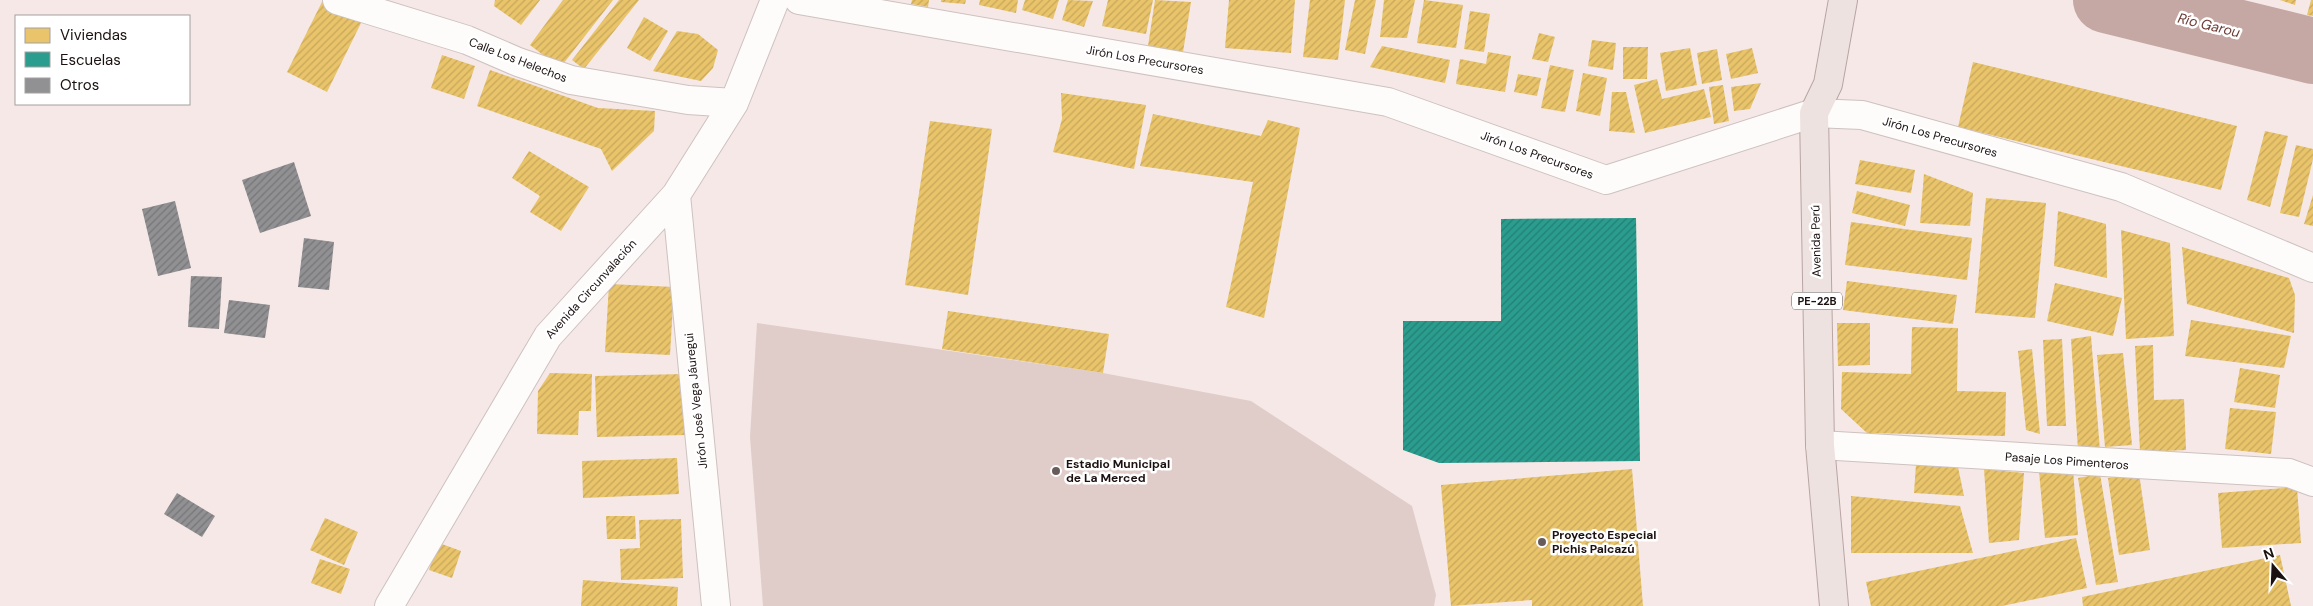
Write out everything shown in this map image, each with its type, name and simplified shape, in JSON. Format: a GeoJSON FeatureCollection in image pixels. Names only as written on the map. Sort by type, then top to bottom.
{"type":"FeatureCollection","features":[{"type":"Feature","properties":{"kind":"highway","name":"Avenida Perú"},"geometry":{"type":"LineString","coordinates":[[1834,606],[1820,446],[1814,113],[1828,84],[1843,0]]}},
{"type":"Feature","properties":{"kind":"street","name":"Calle Los Helechos"},"geometry":{"type":"LineString","coordinates":[[337,0],[467,40],[518,62],[571,80],[688,100],[734,103]]}},
{"type":"Feature","properties":{"kind":"street","name":"Avenida Circunvalación"},"geometry":{"type":"LineString","coordinates":[[389,606],[548,336],[676,195],[734,103],[775,0]]}},
{"type":"Feature","properties":{"kind":"street","name":"Jirón Los Precursores"},"geometry":{"type":"LineString","coordinates":[[799,0],[1388,102],[1606,180],[1814,113],[1862,115],[2121,187],[2313,268]]}},
{"type":"Feature","properties":{"kind":"street","name":"Jirón José Vega Jáuregui"},"geometry":{"type":"LineString","coordinates":[[676,195],[716,606]]}},
{"type":"Feature","properties":{"kind":"street","name":"Pasaje Los Pimenteros"},"geometry":{"type":"LineString","coordinates":[[1820,446],[2289,473],[2313,482]]}},
{"type":"Feature","properties":{"kind":"shaded area","name":"Estadio Municipal de La Merced"},"geometry":{"type":"Polygon","coordinates":[[[757,323],[1103,373],[1251,401],[1412,506],[1436,595],[1434,606],[763,606],[750,437],[757,323]]]}},
{"type":"Feature","properties":{"kind":"building: Viviendas"},"geometry":{"type":"Polygon","coordinates":[[[495,0],[540,0],[521,25],[494,6],[495,0]]]}},
{"type":"Feature","properties":{"kind":"building: Viviendas"},"geometry":{"type":"Polygon","coordinates":[[[563,0],[613,0],[560,68],[530,45],[563,0]]]}},
{"type":"Feature","properties":{"kind":"building: Viviendas"},"geometry":{"type":"Polygon","coordinates":[[[619,0],[639,0],[584,69],[572,60],[619,0]]]}},
{"type":"Feature","properties":{"kind":"building: Viviendas"},"geometry":{"type":"Polygon","coordinates":[[[912,0],[929,0],[928,7],[911,4],[912,0]]]}},
{"type":"Feature","properties":{"kind":"building: Viviendas"},"geometry":{"type":"Polygon","coordinates":[[[941,0],[966,0],[965,4],[941,2],[941,0]]]}},
{"type":"Feature","properties":{"kind":"building: Viviendas"},"geometry":{"type":"Polygon","coordinates":[[[980,0],[1018,0],[1016,13],[979,5],[980,0]]]}},
{"type":"Feature","properties":{"kind":"building: Viviendas"},"geometry":{"type":"Polygon","coordinates":[[[1025,0],[1059,0],[1053,19],[1022,10],[1025,0]]]}},
{"type":"Feature","properties":{"kind":"building: Viviendas"},"geometry":{"type":"Polygon","coordinates":[[[1068,0],[1093,1],[1084,27],[1062,20],[1068,0]]]}},
{"type":"Feature","properties":{"kind":"building: Viviendas"},"geometry":{"type":"Polygon","coordinates":[[[1108,0],[1153,0],[1146,34],[1102,26],[1108,0]]]}},
{"type":"Feature","properties":{"kind":"building: Viviendas"},"geometry":{"type":"Polygon","coordinates":[[[1155,0],[1191,2],[1183,52],[1148,46],[1155,0]]]}},
{"type":"Feature","properties":{"kind":"building: Viviendas"},"geometry":{"type":"Polygon","coordinates":[[[1229,0],[1295,0],[1291,53],[1225,48],[1229,0]]]}},
{"type":"Feature","properties":{"kind":"building: Viviendas"},"geometry":{"type":"Polygon","coordinates":[[[1310,0],[1345,0],[1338,60],[1303,57],[1310,0]]]}},
{"type":"Feature","properties":{"kind":"building: Viviendas"},"geometry":{"type":"Polygon","coordinates":[[[1355,0],[1376,0],[1365,54],[1345,50],[1355,0]]]}},
{"type":"Feature","properties":{"kind":"building: Viviendas"},"geometry":{"type":"Polygon","coordinates":[[[1384,0],[1415,0],[1407,38],[1380,37],[1384,0]]]}},
{"type":"Feature","properties":{"kind":"building: Viviendas"},"geometry":{"type":"Polygon","coordinates":[[[1424,0],[1463,5],[1456,48],[1417,43],[1424,0]]]}},
{"type":"Feature","properties":{"kind":"building: Viviendas"},"geometry":{"type":"Polygon","coordinates":[[[2280,0],[2296,0],[2295,5],[2280,0]]]}},
{"type":"Feature","properties":{"kind":"building: Viviendas"},"geometry":{"type":"Polygon","coordinates":[[[2311,0],[2313,0],[2313,16],[2307,15],[2311,0]]]}},
{"type":"Feature","properties":{"kind":"building: Viviendas"},"geometry":{"type":"Polygon","coordinates":[[[322,2],[362,21],[327,92],[287,72],[322,2]]]}},
{"type":"Feature","properties":{"kind":"building: Viviendas"},"geometry":{"type":"Polygon","coordinates":[[[1470,11],[1490,14],[1484,52],[1464,49],[1470,11]]]}},
{"type":"Feature","properties":{"kind":"building: Viviendas"},"geometry":{"type":"Polygon","coordinates":[[[644,17],[668,31],[650,61],[627,48],[644,17]]]}},
{"type":"Feature","properties":{"kind":"building: Viviendas"},"geometry":{"type":"Polygon","coordinates":[[[677,31],[698,34],[718,50],[713,68],[701,81],[653,71],[677,31]]]}},
{"type":"Feature","properties":{"kind":"building: Viviendas"},"geometry":{"type":"Polygon","coordinates":[[[1539,33],[1555,37],[1548,62],[1532,59],[1539,33]]]}},
{"type":"Feature","properties":{"kind":"building: Viviendas"},"geometry":{"type":"Polygon","coordinates":[[[1592,40],[1616,43],[1613,70],[1588,66],[1592,40]]]}},
{"type":"Feature","properties":{"kind":"building: Viviendas"},"geometry":{"type":"Polygon","coordinates":[[[1382,46],[1450,60],[1445,83],[1370,67],[1382,46]]]}},
{"type":"Feature","properties":{"kind":"building: Viviendas"},"geometry":{"type":"Polygon","coordinates":[[[1623,47],[1648,47],[1647,79],[1623,79],[1623,47]]]}},
{"type":"Feature","properties":{"kind":"building: Viviendas"},"geometry":{"type":"Polygon","coordinates":[[[1690,48],[1697,85],[1666,91],[1660,53],[1690,48]]]}},
{"type":"Feature","properties":{"kind":"building: Viviendas"},"geometry":{"type":"Polygon","coordinates":[[[1752,48],[1758,73],[1731,79],[1726,54],[1752,48]]]}},
{"type":"Feature","properties":{"kind":"building: Viviendas"},"geometry":{"type":"Polygon","coordinates":[[[1717,49],[1722,80],[1702,84],[1697,53],[1717,49]]]}},
{"type":"Feature","properties":{"kind":"building: Viviendas"},"geometry":{"type":"Polygon","coordinates":[[[1488,52],[1511,56],[1505,92],[1456,84],[1460,59],[1486,64],[1488,52]]]}},
{"type":"Feature","properties":{"kind":"building: Viviendas"},"geometry":{"type":"Polygon","coordinates":[[[442,55],[475,66],[464,99],[431,88],[442,55]]]}},
{"type":"Feature","properties":{"kind":"building: Viviendas"},"geometry":{"type":"Polygon","coordinates":[[[1973,62],[2237,126],[2221,190],[1958,127],[1973,62]]]}},
{"type":"Feature","properties":{"kind":"building: Viviendas"},"geometry":{"type":"Polygon","coordinates":[[[1550,65],[1574,70],[1565,112],[1541,108],[1550,65]]]}},
{"type":"Feature","properties":{"kind":"building: Viviendas"},"geometry":{"type":"Polygon","coordinates":[[[490,70],[598,108],[655,111],[654,131],[612,171],[601,149],[477,106],[490,70]]]}},
{"type":"Feature","properties":{"kind":"building: Viviendas"},"geometry":{"type":"Polygon","coordinates":[[[1583,73],[1607,78],[1600,116],[1576,111],[1583,73]]]}},
{"type":"Feature","properties":{"kind":"building: Viviendas"},"geometry":{"type":"Polygon","coordinates":[[[1518,74],[1541,78],[1537,96],[1514,92],[1518,74]]]}},
{"type":"Feature","properties":{"kind":"building: Viviendas"},"geometry":{"type":"Polygon","coordinates":[[[1657,79],[1662,99],[1704,89],[1711,117],[1645,133],[1634,85],[1657,79]]]}},
{"type":"Feature","properties":{"kind":"building: Viviendas"},"geometry":{"type":"Polygon","coordinates":[[[1761,83],[1750,109],[1734,111],[1731,87],[1761,83]]]}},
{"type":"Feature","properties":{"kind":"building: Viviendas"},"geometry":{"type":"Polygon","coordinates":[[[1723,85],[1729,121],[1714,124],[1709,87],[1723,85]]]}},
{"type":"Feature","properties":{"kind":"building: Viviendas"},"geometry":{"type":"Polygon","coordinates":[[[1612,92],[1626,92],[1635,133],[1609,131],[1612,92]]]}},
{"type":"Feature","properties":{"kind":"building: Viviendas"},"geometry":{"type":"Polygon","coordinates":[[[1061,93],[1146,105],[1134,169],[1053,152],[1062,119],[1061,93]]]}},
{"type":"Feature","properties":{"kind":"building: Viviendas"},"geometry":{"type":"Polygon","coordinates":[[[1153,114],[1261,136],[1268,120],[1300,128],[1264,318],[1226,307],[1253,182],[1140,166],[1153,114]]]}},
{"type":"Feature","properties":{"kind":"building: Viviendas"},"geometry":{"type":"Polygon","coordinates":[[[930,121],[992,129],[968,295],[905,285],[930,121]]]}},
{"type":"Feature","properties":{"kind":"building: Viviendas"},"geometry":{"type":"Polygon","coordinates":[[[2265,131],[2288,136],[2270,207],[2247,200],[2265,131]]]}},
{"type":"Feature","properties":{"kind":"building: Viviendas"},"geometry":{"type":"Polygon","coordinates":[[[2296,145],[2313,149],[2313,159],[2299,217],[2280,213],[2296,145]]]}},
{"type":"Feature","properties":{"kind":"building: Viviendas"},"geometry":{"type":"Polygon","coordinates":[[[529,151],[589,187],[561,231],[530,212],[540,196],[512,178],[529,151]]]}},
{"type":"Feature","properties":{"kind":"building: Viviendas"},"geometry":{"type":"Polygon","coordinates":[[[1860,160],[1915,170],[1911,193],[1855,184],[1860,160]]]}},
{"type":"Feature","properties":{"kind":"building: Viviendas"},"geometry":{"type":"Polygon","coordinates":[[[1924,174],[1973,193],[1970,226],[1920,223],[1924,174]]]}},
{"type":"Feature","properties":{"kind":"building: Viviendas"},"geometry":{"type":"Polygon","coordinates":[[[1857,191],[1910,205],[1905,226],[1852,213],[1857,191]]]}},
{"type":"Feature","properties":{"kind":"building: Viviendas"},"geometry":{"type":"Polygon","coordinates":[[[2313,195],[2313,226],[2304,224],[2313,195]]]}},
{"type":"Feature","properties":{"kind":"building: Viviendas"},"geometry":{"type":"Polygon","coordinates":[[[1986,198],[2046,203],[2035,318],[1975,313],[1986,198]]]}},
{"type":"Feature","properties":{"kind":"building: Viviendas"},"geometry":{"type":"Polygon","coordinates":[[[2058,211],[2106,224],[2107,278],[2054,266],[2058,211]]]}},
{"type":"Feature","properties":{"kind":"building: Viviendas"},"geometry":{"type":"Polygon","coordinates":[[[1851,222],[1972,238],[1967,280],[1845,265],[1851,222]]]}},
{"type":"Feature","properties":{"kind":"building: Viviendas"},"geometry":{"type":"Polygon","coordinates":[[[2121,230],[2170,243],[2174,336],[2126,339],[2121,230]]]}},
{"type":"Feature","properties":{"kind":"building: Viviendas"},"geometry":{"type":"Polygon","coordinates":[[[2182,247],[2289,278],[2295,295],[2294,333],[2187,304],[2182,247]]]}},
{"type":"Feature","properties":{"kind":"building: Viviendas"},"geometry":{"type":"Polygon","coordinates":[[[1847,281],[1957,295],[1953,324],[1843,310],[1847,281]]]}},
{"type":"Feature","properties":{"kind":"building: Viviendas"},"geometry":{"type":"Polygon","coordinates":[[[2055,283],[2122,298],[2113,336],[2047,321],[2055,283]]]}},
{"type":"Feature","properties":{"kind":"building: Viviendas"},"geometry":{"type":"Polygon","coordinates":[[[609,284],[674,287],[670,355],[605,352],[609,284]]]}},
{"type":"Feature","properties":{"kind":"building: Viviendas"},"geometry":{"type":"Polygon","coordinates":[[[948,311],[1109,334],[1103,373],[942,349],[948,311]]]}},
{"type":"Feature","properties":{"kind":"building: Viviendas"},"geometry":{"type":"Polygon","coordinates":[[[2191,320],[2291,336],[2284,368],[2185,356],[2191,320]]]}},
{"type":"Feature","properties":{"kind":"building: Viviendas"},"geometry":{"type":"Polygon","coordinates":[[[1837,323],[1870,323],[1870,365],[1838,366],[1837,323]]]}},
{"type":"Feature","properties":{"kind":"building: Viviendas"},"geometry":{"type":"Polygon","coordinates":[[[1912,327],[1958,328],[1957,391],[2006,392],[2005,436],[1867,433],[1841,409],[1842,372],[1911,374],[1912,327]]]}},
{"type":"Feature","properties":{"kind":"building: Viviendas"},"geometry":{"type":"Polygon","coordinates":[[[2091,336],[2100,451],[2078,450],[2071,339],[2091,336]]]}},
{"type":"Feature","properties":{"kind":"building: Viviendas"},"geometry":{"type":"Polygon","coordinates":[[[2062,339],[2066,426],[2047,426],[2043,340],[2062,339]]]}},
{"type":"Feature","properties":{"kind":"building: Viviendas"},"geometry":{"type":"Polygon","coordinates":[[[2153,345],[2154,400],[2184,399],[2186,450],[2140,452],[2135,346],[2153,345]]]}},
{"type":"Feature","properties":{"kind":"building: Viviendas"},"geometry":{"type":"Polygon","coordinates":[[[2032,349],[2040,434],[2026,430],[2018,351],[2032,349]]]}},
{"type":"Feature","properties":{"kind":"building: Viviendas"},"geometry":{"type":"Polygon","coordinates":[[[2123,353],[2132,445],[2105,447],[2097,355],[2123,353]]]}},
{"type":"Feature","properties":{"kind":"building: Viviendas"},"geometry":{"type":"Polygon","coordinates":[[[2240,368],[2280,375],[2275,408],[2234,402],[2240,368]]]}},
{"type":"Feature","properties":{"kind":"building: Viviendas"},"geometry":{"type":"Polygon","coordinates":[[[550,373],[592,374],[591,411],[579,411],[578,435],[537,434],[538,391],[550,373]]]}},
{"type":"Feature","properties":{"kind":"building: Viviendas"},"geometry":{"type":"Polygon","coordinates":[[[684,374],[685,435],[597,437],[595,376],[684,374]]]}},
{"type":"Feature","properties":{"kind":"building: Viviendas"},"geometry":{"type":"Polygon","coordinates":[[[2230,408],[2276,412],[2271,454],[2225,449],[2230,408]]]}},
{"type":"Feature","properties":{"kind":"building: Viviendas"},"geometry":{"type":"Polygon","coordinates":[[[677,458],[679,494],[583,498],[582,461],[677,458]]]}},
{"type":"Feature","properties":{"kind":"building: Viviendas"},"geometry":{"type":"Polygon","coordinates":[[[1916,464],[1958,467],[1964,496],[1914,493],[1916,464]]]}},
{"type":"Feature","properties":{"kind":"building: Viviendas","name":"Proyecto Especial Pichis Palcazú"},"geometry":{"type":"Polygon","coordinates":[[[1632,469],[1643,606],[1532,606],[1532,600],[1451,606],[1441,485],[1632,469]]]}},
{"type":"Feature","properties":{"kind":"building: Viviendas"},"geometry":{"type":"Polygon","coordinates":[[[1984,469],[2024,473],[2019,540],[1989,543],[1984,469]]]}},
{"type":"Feature","properties":{"kind":"building: Viviendas"},"geometry":{"type":"Polygon","coordinates":[[[2073,469],[2078,535],[2045,538],[2039,471],[2073,469]]]}},
{"type":"Feature","properties":{"kind":"building: Viviendas"},"geometry":{"type":"Polygon","coordinates":[[[2139,473],[2150,550],[2119,555],[2108,478],[2139,473]]]}},
{"type":"Feature","properties":{"kind":"building: Viviendas"},"geometry":{"type":"Polygon","coordinates":[[[2100,474],[2118,582],[2096,585],[2078,478],[2100,474]]]}},
{"type":"Feature","properties":{"kind":"building: Viviendas"},"geometry":{"type":"Polygon","coordinates":[[[2297,487],[2301,543],[2222,548],[2218,493],[2297,487]]]}},
{"type":"Feature","properties":{"kind":"building: Viviendas"},"geometry":{"type":"Polygon","coordinates":[[[1851,496],[1960,506],[1973,553],[1851,553],[1851,496]]]}},
{"type":"Feature","properties":{"kind":"building: Viviendas"},"geometry":{"type":"Polygon","coordinates":[[[606,516],[635,516],[636,539],[607,539],[606,516]]]}},
{"type":"Feature","properties":{"kind":"building: Viviendas"},"geometry":{"type":"Polygon","coordinates":[[[325,518],[358,532],[344,565],[310,550],[325,518]]]}},
{"type":"Feature","properties":{"kind":"building: Viviendas"},"geometry":{"type":"Polygon","coordinates":[[[681,519],[683,578],[621,580],[620,549],[640,548],[639,520],[681,519]]]}},
{"type":"Feature","properties":{"kind":"building: Viviendas"},"geometry":{"type":"Polygon","coordinates":[[[2076,538],[2087,588],[2002,606],[1871,606],[1866,582],[2076,538]]]}},
{"type":"Feature","properties":{"kind":"building: Viviendas"},"geometry":{"type":"Polygon","coordinates":[[[439,543],[461,551],[452,578],[429,570],[439,543]]]}},
{"type":"Feature","properties":{"kind":"building: Viviendas"},"geometry":{"type":"Polygon","coordinates":[[[2280,555],[2291,606],[2083,606],[2082,597],[2280,555]]]}},
{"type":"Feature","properties":{"kind":"building: Viviendas"},"geometry":{"type":"Polygon","coordinates":[[[320,559],[350,569],[341,594],[311,583],[320,559]]]}},
{"type":"Feature","properties":{"kind":"building: Viviendas"},"geometry":{"type":"Polygon","coordinates":[[[583,580],[678,587],[677,606],[581,606],[583,580]]]}},
{"type":"Feature","properties":{"kind":"building: Escuelas"},"geometry":{"type":"Polygon","coordinates":[[[1636,218],[1640,461],[1439,463],[1403,450],[1403,321],[1501,321],[1501,219],[1636,218]]]}},
{"type":"Feature","properties":{"kind":"building: Otros"},"geometry":{"type":"Polygon","coordinates":[[[294,162],[311,216],[260,233],[242,180],[294,162]]]}},
{"type":"Feature","properties":{"kind":"building: Otros"},"geometry":{"type":"Polygon","coordinates":[[[175,201],[191,268],[158,276],[142,209],[175,201]]]}},
{"type":"Feature","properties":{"kind":"building: Otros"},"geometry":{"type":"Polygon","coordinates":[[[304,238],[334,242],[329,290],[298,287],[304,238]]]}},
{"type":"Feature","properties":{"kind":"building: Otros"},"geometry":{"type":"Polygon","coordinates":[[[191,276],[222,277],[219,329],[188,327],[191,276]]]}},
{"type":"Feature","properties":{"kind":"building: Otros"},"geometry":{"type":"Polygon","coordinates":[[[229,300],[270,305],[265,338],[224,333],[229,300]]]}},
{"type":"Feature","properties":{"kind":"building: Otros"},"geometry":{"type":"Polygon","coordinates":[[[177,493],[215,516],[202,537],[164,514],[177,493]]]}},
{"type":"Feature","properties":{"kind":"waterway","name":"Río Garou"},"geometry":{"type":"LineString","coordinates":[[2106,0],[2313,51]]}},
{"type":"Feature","properties":{"kind":"place","name":"Estadio Municipal de La Merced"},"geometry":{"type":"Point","coordinates":[1056,471]}},
{"type":"Feature","properties":{"kind":"place","name":"Proyecto Especial Pichis Palcazú"},"geometry":{"type":"Point","coordinates":[1542,542]}}]}
